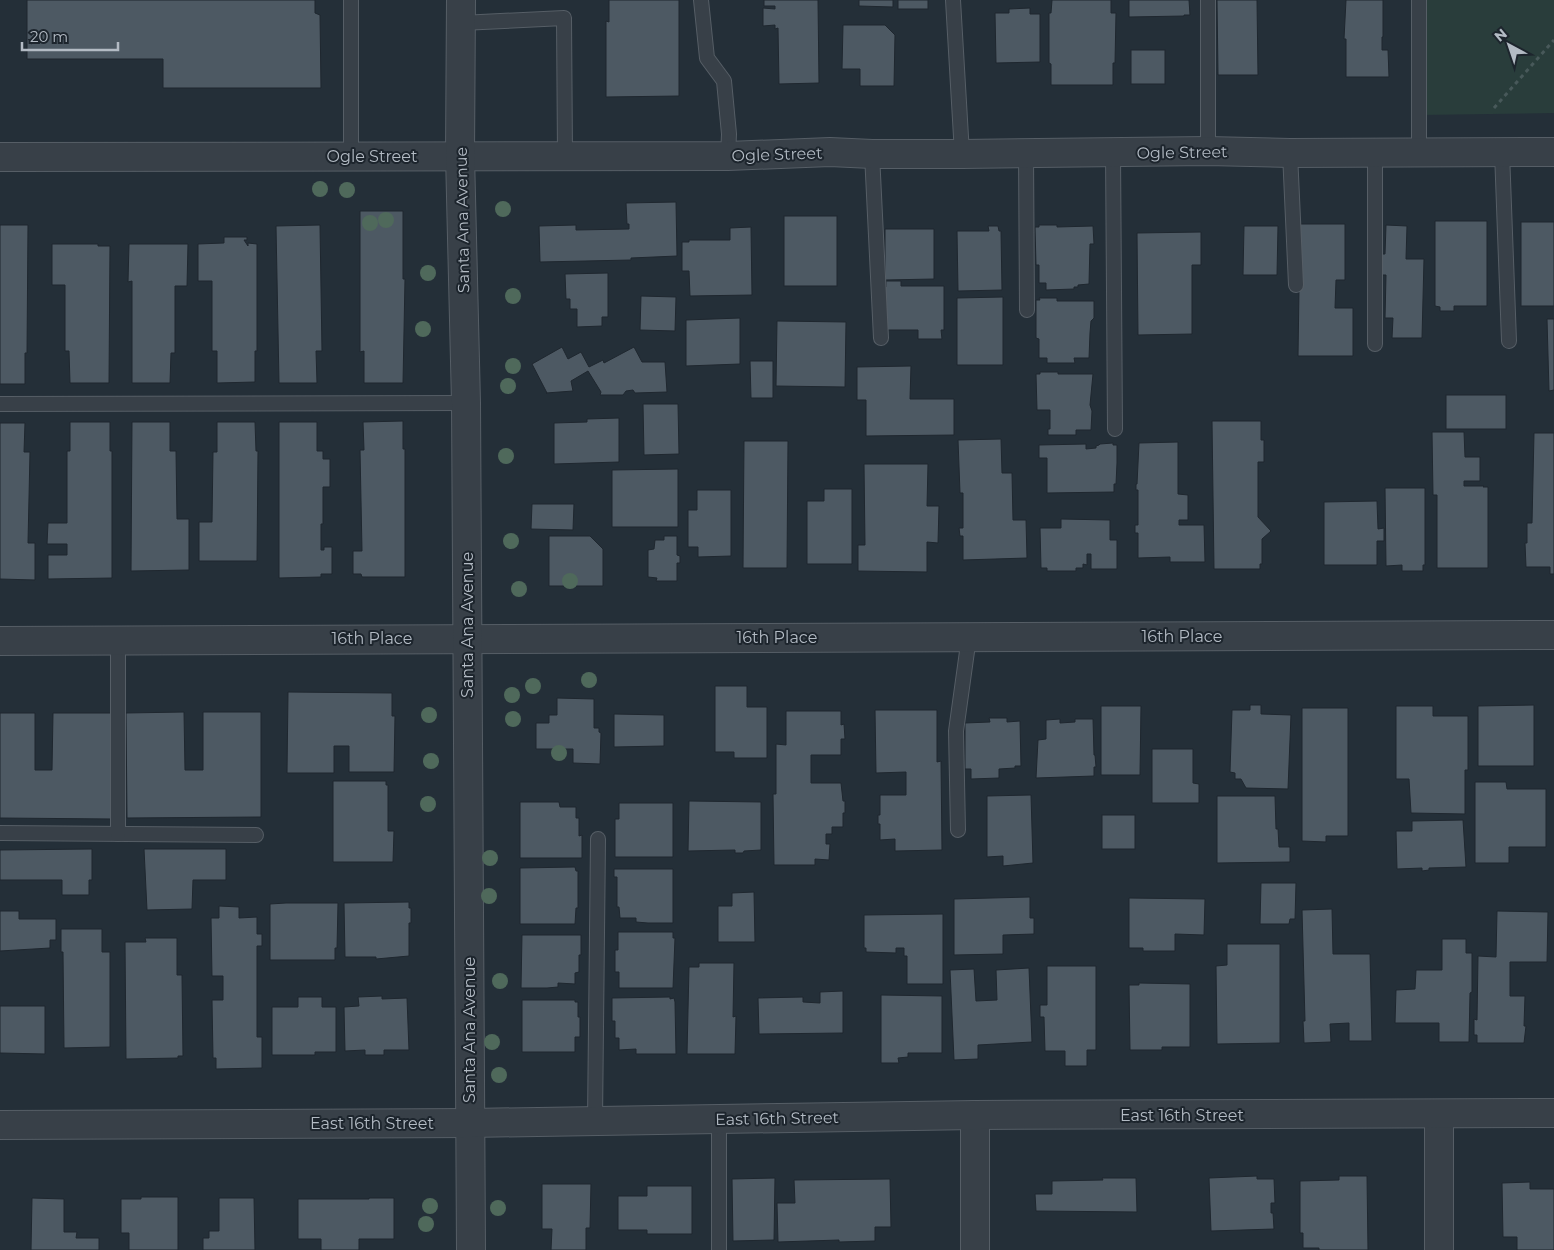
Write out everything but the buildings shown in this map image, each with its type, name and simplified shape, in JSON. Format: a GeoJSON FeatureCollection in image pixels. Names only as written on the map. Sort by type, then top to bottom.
{"type":"FeatureCollection","features":[{"type":"Feature","properties":{"kind":"street","name":"Santa Ana Avenue"},"geometry":{"type":"LineString","coordinates":[[461,12],[460,155],[466,403],[471,1250]]}},
{"type":"Feature","properties":{"kind":"street","name":"Ogle Street"},"geometry":{"type":"LineString","coordinates":[[0,157],[728,156],[830,152],[872,154],[1208,151],[1290,153],[1554,152]]}},
{"type":"Feature","properties":{"kind":"street","name":"16th Place"},"geometry":{"type":"LineString","coordinates":[[0,641],[1554,635]]}},
{"type":"Feature","properties":{"kind":"street","name":"East 16th Street"},"geometry":{"type":"LineString","coordinates":[[0,1125],[470,1123],[974,1115],[1554,1113]]}},
{"type":"Feature","properties":{"kind":"street"},"geometry":{"type":"LineString","coordinates":[[1439,1114],[1439,1250]]}},
{"type":"Feature","properties":{"kind":"street"},"geometry":{"type":"LineString","coordinates":[[974,1115],[975,1250]]}},
{"type":"Feature","properties":{"kind":"lane"},"geometry":{"type":"LineString","coordinates":[[351,0],[352,156]]}},
{"type":"Feature","properties":{"kind":"lane"},"geometry":{"type":"LineString","coordinates":[[701,0],[707,58],[724,81],[729,134],[728,156]]}},
{"type":"Feature","properties":{"kind":"lane"},"geometry":{"type":"LineString","coordinates":[[953,0],[962,154]]}},
{"type":"Feature","properties":{"kind":"lane"},"geometry":{"type":"LineString","coordinates":[[1208,0],[1208,151]]}},
{"type":"Feature","properties":{"kind":"lane"},"geometry":{"type":"LineString","coordinates":[[1419,0],[1419,152]]}},
{"type":"Feature","properties":{"kind":"lane"},"geometry":{"type":"LineString","coordinates":[[461,12],[564,18],[565,155]]}},
{"type":"Feature","properties":{"kind":"lane"},"geometry":{"type":"LineString","coordinates":[[1375,152],[1375,344]]}},
{"type":"Feature","properties":{"kind":"lane"},"geometry":{"type":"LineString","coordinates":[[1502,152],[1509,341]]}},
{"type":"Feature","properties":{"kind":"lane"},"geometry":{"type":"LineString","coordinates":[[1112,153],[1115,429]]}},
{"type":"Feature","properties":{"kind":"lane"},"geometry":{"type":"LineString","coordinates":[[1290,153],[1296,285]]}},
{"type":"Feature","properties":{"kind":"lane"},"geometry":{"type":"LineString","coordinates":[[872,154],[881,338]]}},
{"type":"Feature","properties":{"kind":"lane"},"geometry":{"type":"LineString","coordinates":[[1026,154],[1027,310]]}},
{"type":"Feature","properties":{"kind":"lane"},"geometry":{"type":"LineString","coordinates":[[0,404],[466,403]]}},
{"type":"Feature","properties":{"kind":"lane"},"geometry":{"type":"LineString","coordinates":[[958,830],[956,732],[969,636]]}},
{"type":"Feature","properties":{"kind":"lane"},"geometry":{"type":"LineString","coordinates":[[118,640],[118,834]]}},
{"type":"Feature","properties":{"kind":"lane"},"geometry":{"type":"LineString","coordinates":[[0,833],[256,835]]}},
{"type":"Feature","properties":{"kind":"lane"},"geometry":{"type":"LineString","coordinates":[[595,1121],[598,839]]}},
{"type":"Feature","properties":{"kind":"lane"},"geometry":{"type":"LineString","coordinates":[[719,1119],[719,1250]]}},
{"type":"Feature","properties":{"kind":"path"},"geometry":{"type":"LineString","coordinates":[[1494,108],[1554,40]]}},
{"type":"Feature","properties":{"kind":"green space"},"geometry":{"type":"Polygon","coordinates":[[[1421,0],[1554,0],[1554,113],[1420,115],[1421,0]]]}}]}
